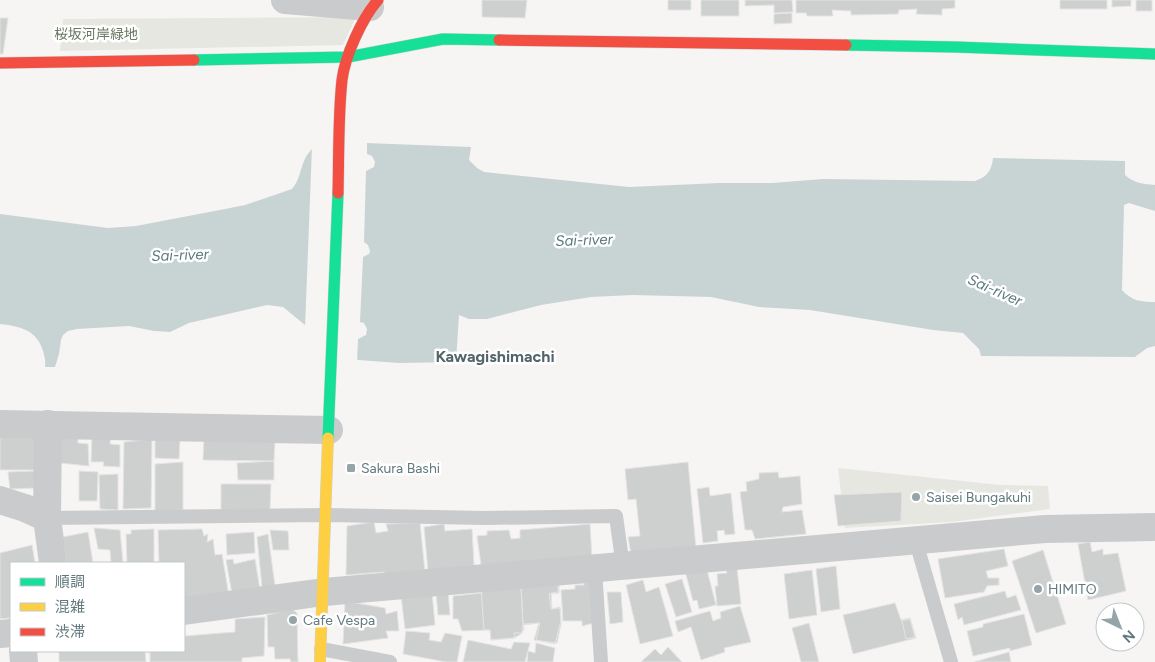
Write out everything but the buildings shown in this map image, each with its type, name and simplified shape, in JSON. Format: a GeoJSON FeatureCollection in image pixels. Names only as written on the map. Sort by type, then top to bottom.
{"type":"FeatureCollection","features":[{"type":"Feature","properties":{"kind":"street"},"geometry":{"type":"LineString","coordinates":[[285,0],[374,4],[348,57],[342,79],[321,656]]}},
{"type":"Feature","properties":{"kind":"street"},"geometry":{"type":"LineString","coordinates":[[0,63],[348,57],[443,39],[955,47],[1155,54]]}},
{"type":"Feature","properties":{"kind":"street"},"geometry":{"type":"LineString","coordinates":[[0,424],[329,422]]}},
{"type":"Feature","properties":{"kind":"street"},"geometry":{"type":"LineString","coordinates":[[48,424],[47,518],[53,562]]}},
{"type":"Feature","properties":{"kind":"street"},"geometry":{"type":"LineString","coordinates":[[0,500],[47,518]]}},
{"type":"Feature","properties":{"kind":"street"},"geometry":{"type":"LineString","coordinates":[[185,612],[324,592],[916,542],[1045,529],[1155,527]]}},
{"type":"Feature","properties":{"kind":"lane"},"geometry":{"type":"LineString","coordinates":[[47,518],[327,515],[485,518],[616,516],[623,567]]}},
{"type":"Feature","properties":{"kind":"lane"},"geometry":{"type":"LineString","coordinates":[[916,542],[951,662]]}},
{"type":"Feature","properties":{"kind":"lane"},"geometry":{"type":"LineString","coordinates":[[595,569],[601,662]]}},
{"type":"Feature","properties":{"kind":"lane"},"geometry":{"type":"LineString","coordinates":[[321,656],[390,662]]}},
{"type":"Feature","properties":{"kind":"green space","name":"桜坂河岸緑地"},"geometry":{"type":"Polygon","coordinates":[[[356,17],[343,45],[60,51],[63,19],[356,17]]]}},
{"type":"Feature","properties":{"kind":"green space"},"geometry":{"type":"Polygon","coordinates":[[[838,468],[1001,485],[1048,486],[1050,509],[952,522],[845,528],[838,468]]]}},
{"type":"Feature","properties":{"kind":"water","name":"Sai-river"},"geometry":{"type":"Polygon","coordinates":[[[366,143],[471,147],[469,160],[484,172],[629,187],[772,183],[823,179],[975,181],[988,172],[993,158],[1125,161],[1125,175],[1139,183],[1155,185],[1155,211],[1129,203],[1124,205],[1122,290],[1129,297],[1137,300],[1155,302],[1155,346],[1147,348],[1135,357],[981,356],[979,349],[963,333],[810,310],[759,307],[711,297],[633,295],[591,297],[541,305],[487,319],[469,319],[459,315],[456,362],[399,363],[358,360],[305,325],[283,307],[267,305],[189,323],[170,332],[129,326],[68,331],[61,340],[55,367],[45,367],[43,350],[35,337],[19,327],[0,324],[0,214],[108,228],[136,226],[230,208],[245,205],[292,189],[298,180],[305,158],[312,149],[366,143]]]}},
{"type":"Feature","properties":{"kind":"pier"},"geometry":{"type":"Polygon","coordinates":[[[367,141],[367,154],[372,156],[375,162],[374,167],[366,171],[364,242],[368,245],[370,251],[369,254],[363,257],[360,322],[364,323],[367,329],[366,335],[358,339],[357,362],[305,328],[312,147],[367,141]]]}},
{"type":"Feature","properties":{"kind":"traffic: fast"},"geometry":{"type":"LineString","coordinates":[[194,60],[348,57],[443,39],[499,40]]}},
{"type":"Feature","properties":{"kind":"traffic: fast"},"geometry":{"type":"LineString","coordinates":[[846,45],[1155,54]]}},
{"type":"Feature","properties":{"kind":"traffic: fast"},"geometry":{"type":"LineString","coordinates":[[328,438],[338,193]]}},
{"type":"Feature","properties":{"kind":"traffic: slow"},"geometry":{"type":"LineString","coordinates":[[320,662],[328,438]]}},
{"type":"Feature","properties":{"kind":"traffic: jam"},"geometry":{"type":"LineString","coordinates":[[338,193],[340,108],[344,70],[350,49],[360,27],[378,0]]}},
{"type":"Feature","properties":{"kind":"traffic: jam"},"geometry":{"type":"LineString","coordinates":[[499,40],[846,45]]}},
{"type":"Feature","properties":{"kind":"traffic: jam"},"geometry":{"type":"LineString","coordinates":[[0,63],[194,60]]}},
{"type":"Feature","properties":{"kind":"place","name":"Sakura Bashi"},"geometry":{"type":"Point","coordinates":[351,468]}},
{"type":"Feature","properties":{"kind":"place","name":"Saisei Bungakuhi"},"geometry":{"type":"Point","coordinates":[916,497]}},
{"type":"Feature","properties":{"kind":"place","name":"HIMITO"},"geometry":{"type":"Point","coordinates":[1038,589]}},
{"type":"Feature","properties":{"kind":"place","name":"Cafe Vespa"},"geometry":{"type":"Point","coordinates":[293,620]}},
{"type":"Feature","properties":{"kind":"district","name":"Kawagishimachi"},"geometry":{"type":"Point","coordinates":[495,356]}}]}
